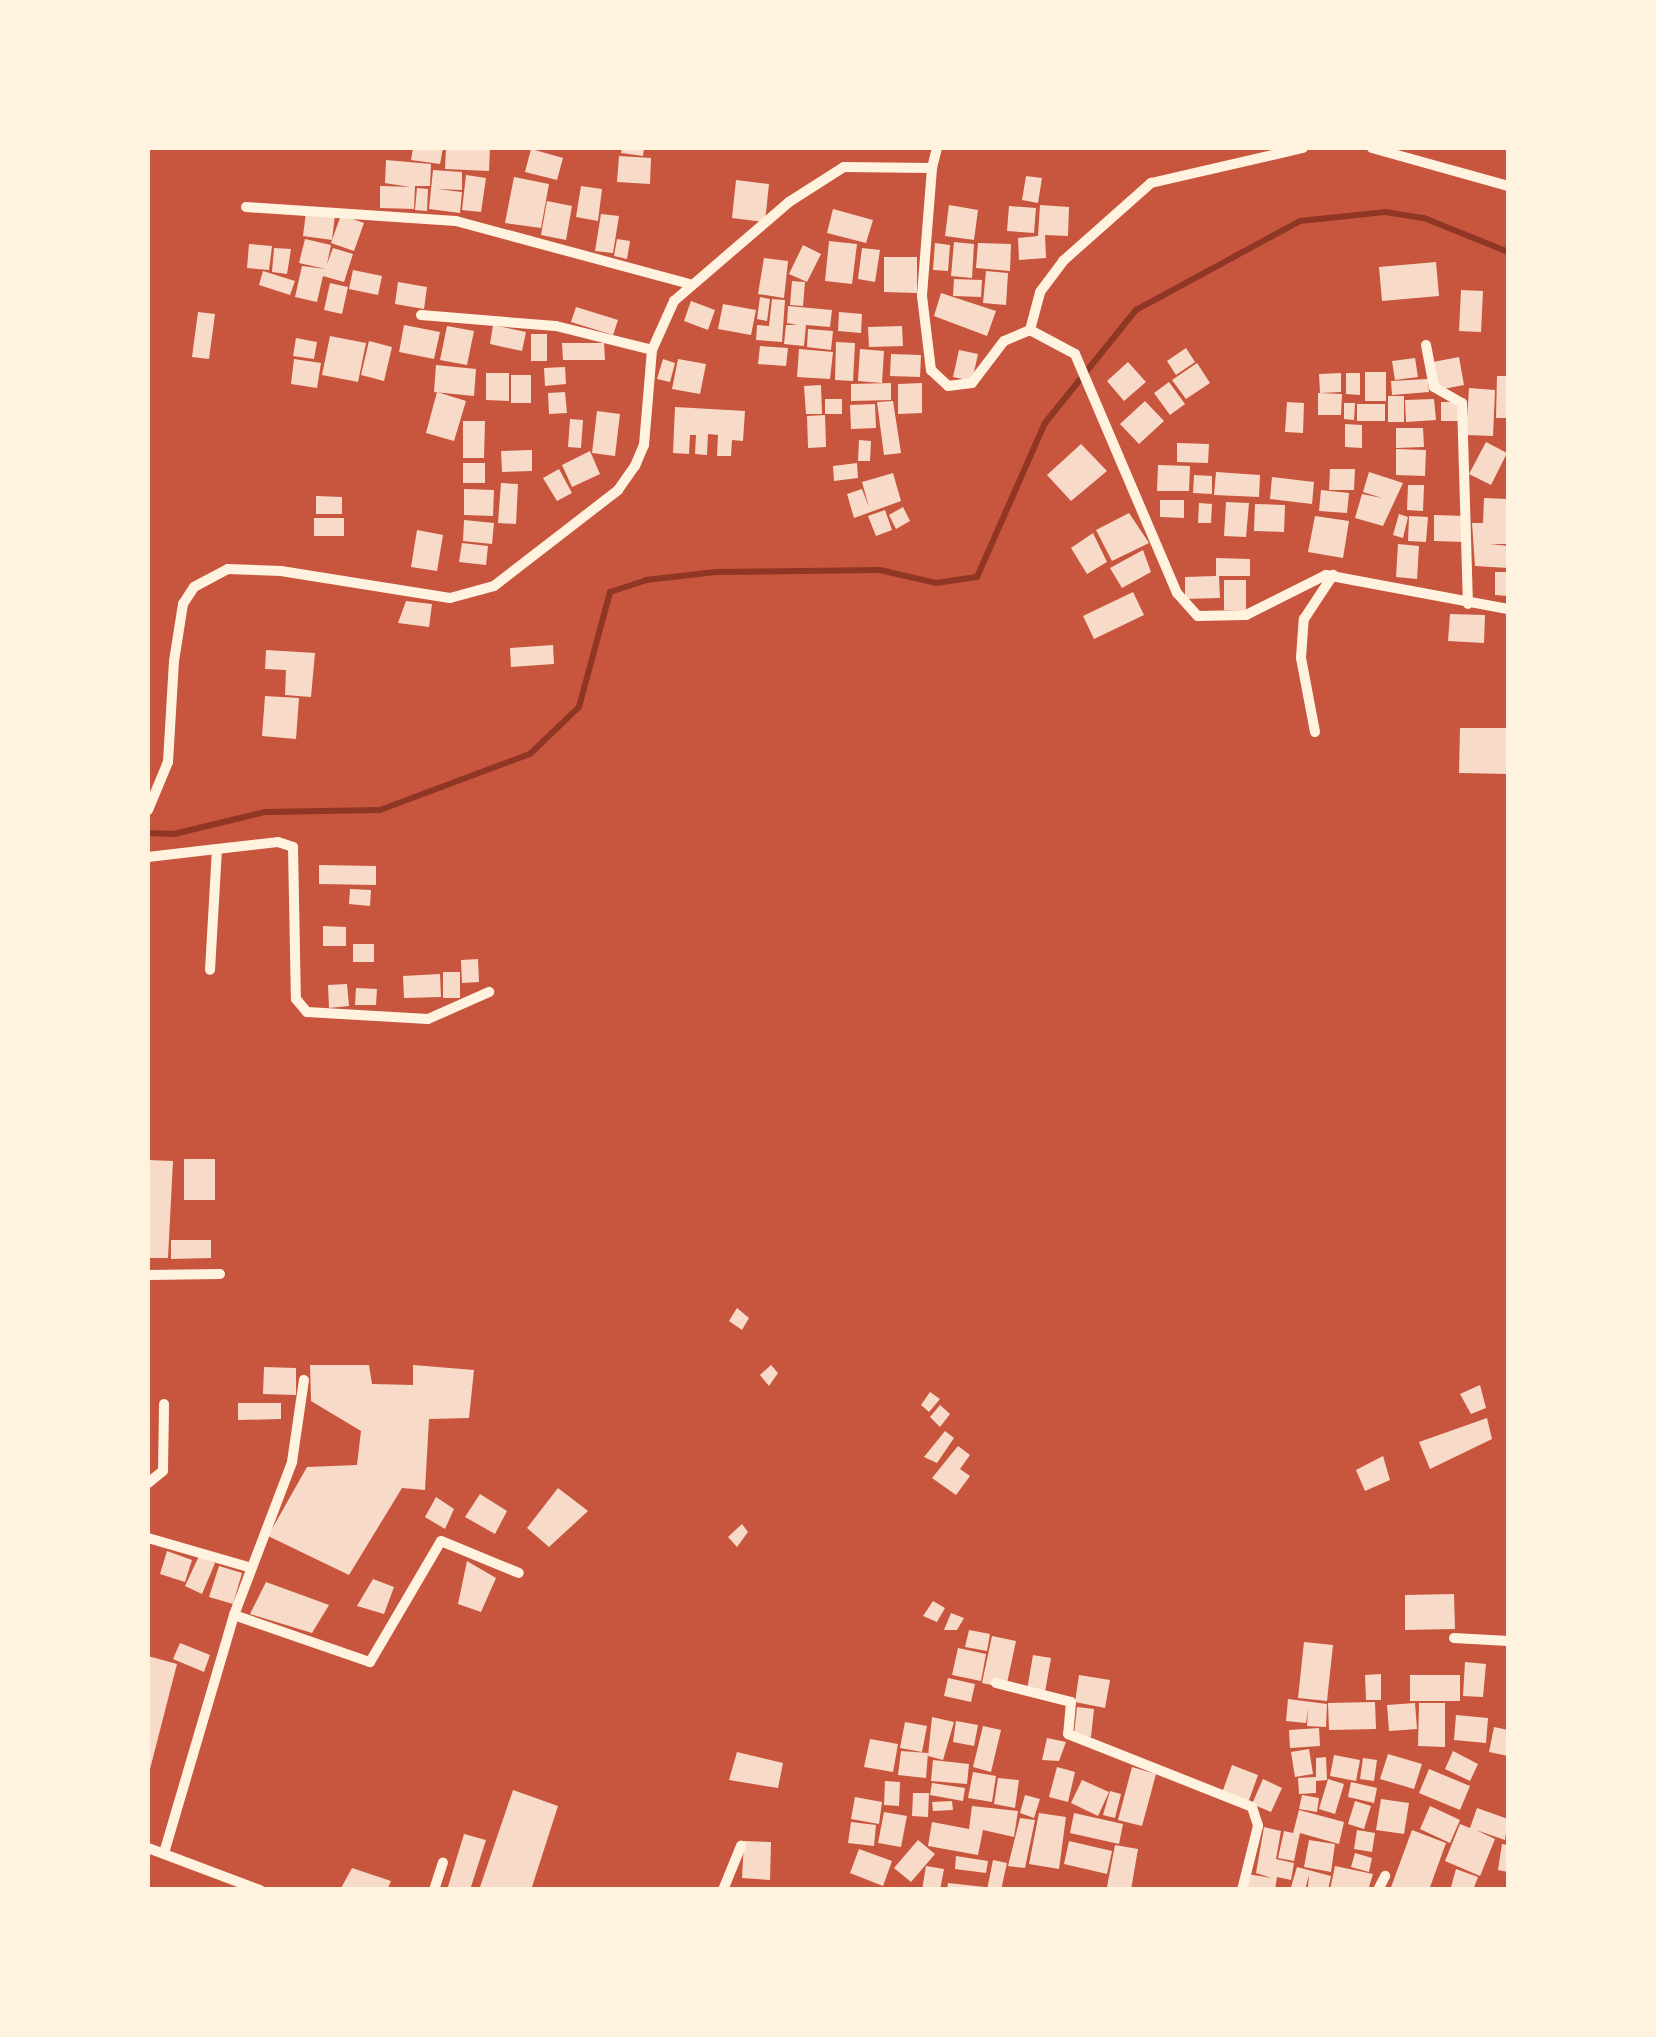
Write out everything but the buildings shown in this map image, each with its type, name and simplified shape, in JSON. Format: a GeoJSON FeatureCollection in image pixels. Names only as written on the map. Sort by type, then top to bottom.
{"type":"FeatureCollection","features":[{"type":"Feature","properties":{"kind":"street"},"geometry":{"type":"LineString","coordinates":[[936,148],[922,296],[931,370],[948,386],[972,383],[1004,341],[1030,330],[1061,342],[1090,378],[1184,606],[1198,616],[1232,619],[1309,579],[1333,575],[1508,609]]}},
{"type":"Feature","properties":{"kind":"street"},"geometry":{"type":"LineString","coordinates":[[1030,330],[1040,292],[1062,260],[1150,183],[1302,148]]}},
{"type":"Feature","properties":{"kind":"street"},"geometry":{"type":"LineString","coordinates":[[1372,148],[1508,186]]}},
{"type":"Feature","properties":{"kind":"street"},"geometry":{"type":"LineString","coordinates":[[148,810],[168,762],[174,661],[183,604],[194,588],[228,569],[281,570],[450,598],[494,586],[618,490],[635,466],[644,445],[652,350],[663,316],[689,284],[824,174],[844,167],[932,168]]}},
{"type":"Feature","properties":{"kind":"street"},"geometry":{"type":"LineString","coordinates":[[246,208],[456,221],[689,284]]}},
{"type":"Feature","properties":{"kind":"street"},"geometry":{"type":"LineString","coordinates":[[421,315],[556,326],[652,350]]}},
{"type":"Feature","properties":{"kind":"street"},"geometry":{"type":"LineString","coordinates":[[1426,345],[1434,387],[1462,403],[1468,604]]}},
{"type":"Feature","properties":{"kind":"street"},"geometry":{"type":"LineString","coordinates":[[1315,732],[1301,658],[1304,619],[1333,575]]}},
{"type":"Feature","properties":{"kind":"street"},"geometry":{"type":"LineString","coordinates":[[148,858],[278,842],[293,847],[296,999],[307,1012],[428,1019],[489,992]]}},
{"type":"Feature","properties":{"kind":"street"},"geometry":{"type":"LineString","coordinates":[[210,970],[216,849]]}},
{"type":"Feature","properties":{"kind":"street"},"geometry":{"type":"LineString","coordinates":[[148,1275],[220,1274]]}},
{"type":"Feature","properties":{"kind":"street"},"geometry":{"type":"LineString","coordinates":[[164,1852],[234,1615],[292,1462],[304,1380]]}},
{"type":"Feature","properties":{"kind":"street"},"geometry":{"type":"LineString","coordinates":[[148,1484],[162,1471],[164,1404]]}},
{"type":"Feature","properties":{"kind":"street"},"geometry":{"type":"LineString","coordinates":[[148,1538],[252,1568]]}},
{"type":"Feature","properties":{"kind":"street"},"geometry":{"type":"LineString","coordinates":[[234,1615],[370,1662],[442,1541],[519,1573]]}},
{"type":"Feature","properties":{"kind":"street"},"geometry":{"type":"LineString","coordinates":[[1454,1638],[1508,1641]]}},
{"type":"Feature","properties":{"kind":"street"},"geometry":{"type":"LineString","coordinates":[[996,1684],[1072,1702],[1068,1734],[1252,1807],[1258,1826],[1242,1890]]}},
{"type":"Feature","properties":{"kind":"street"},"geometry":{"type":"LineString","coordinates":[[723,1890],[740,1846]]}},
{"type":"Feature","properties":{"kind":"street"},"geometry":{"type":"LineString","coordinates":[[148,1848],[260,1890]]}},
{"type":"Feature","properties":{"kind":"street"},"geometry":{"type":"LineString","coordinates":[[434,1890],[443,1862]]}},
{"type":"Feature","properties":{"kind":"street"},"geometry":{"type":"LineString","coordinates":[[1378,1890],[1384,1876]]}},
{"type":"Feature","properties":{"kind":"waterway"},"geometry":{"type":"LineString","coordinates":[[148,833],[174,834],[265,812],[380,810],[530,754],[579,707],[610,592],[646,580],[716,572],[880,570],[936,583],[977,577],[1045,423],[1136,310],[1300,221],[1385,212],[1424,218],[1508,252]]}}]}
